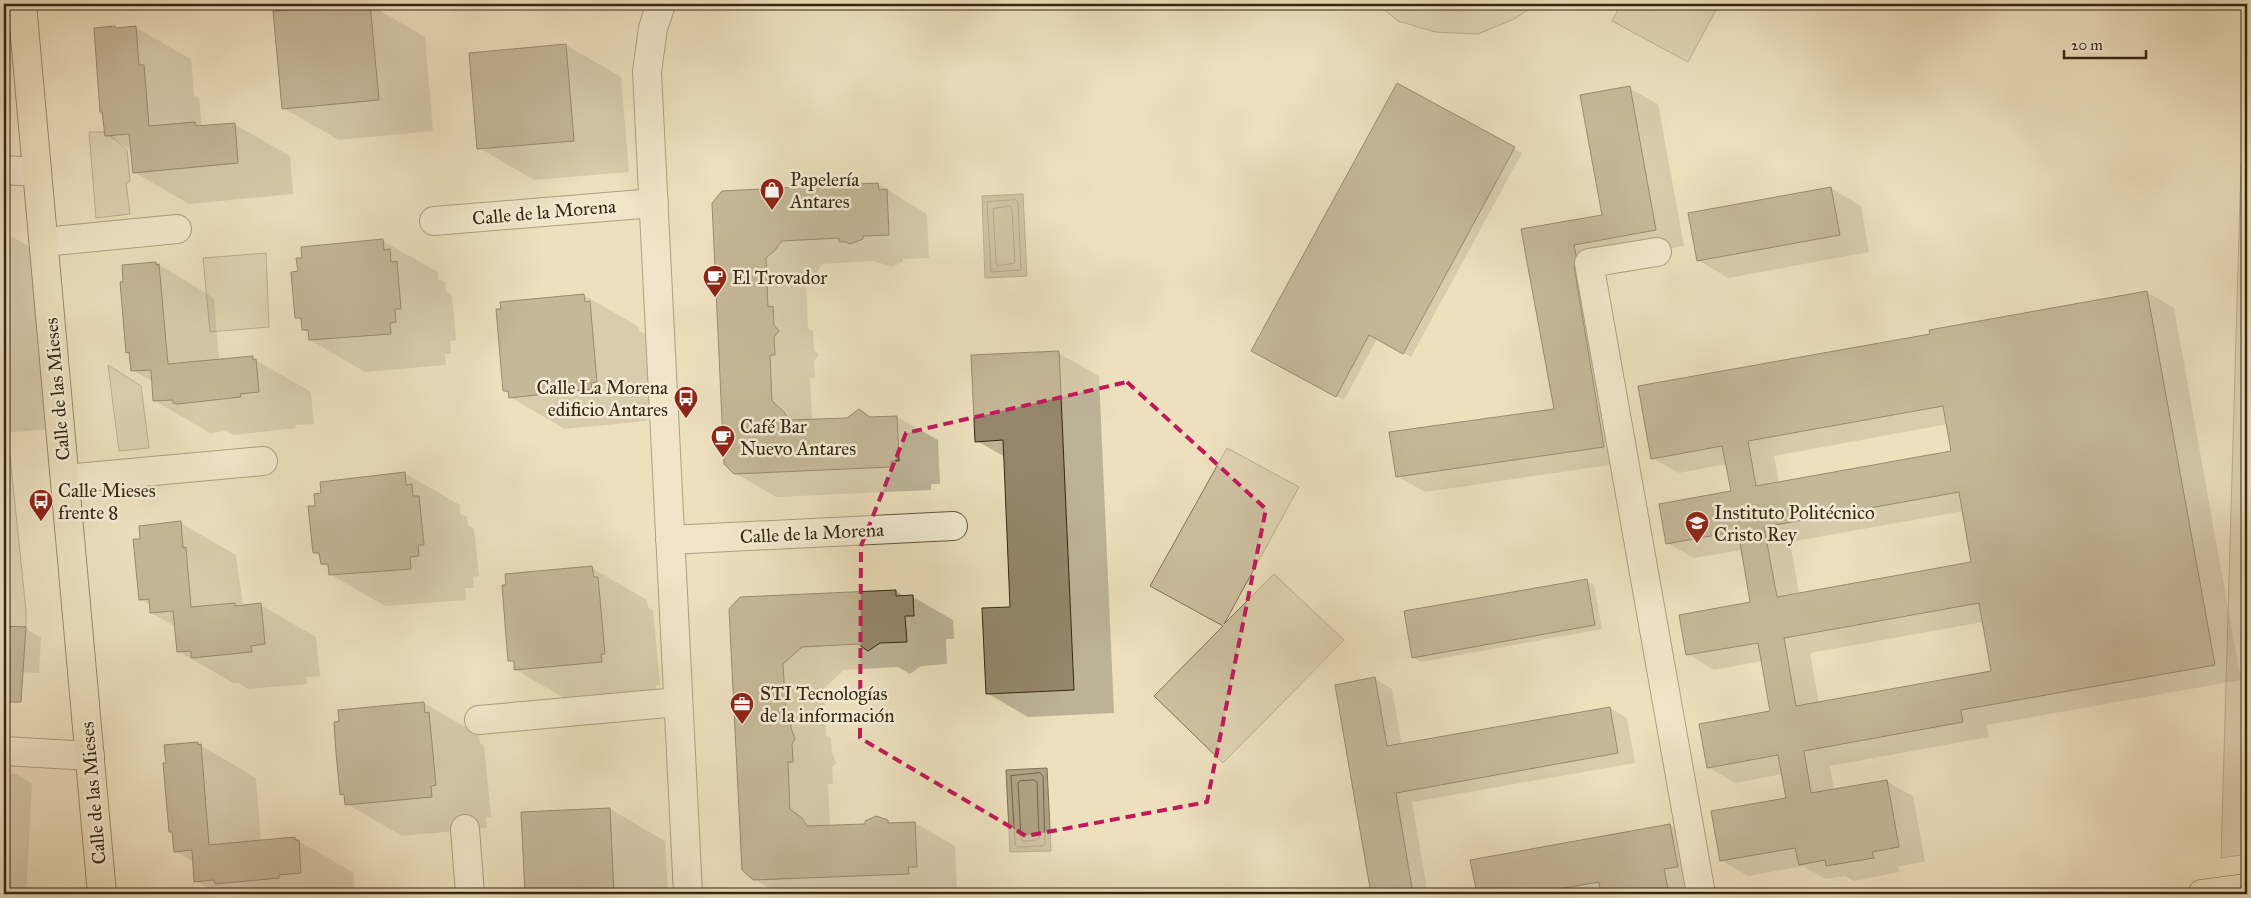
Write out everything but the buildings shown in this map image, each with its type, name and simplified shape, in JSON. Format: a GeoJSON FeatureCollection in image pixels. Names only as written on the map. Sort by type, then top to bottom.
{"type":"FeatureCollection","features":[{"type":"Feature","properties":{"kind":"main road","name":"Calle de las Mieses"},"geometry":{"type":"LineString","coordinates":[[22,4],[102,894]]}},
{"type":"Feature","properties":{"kind":"main road"},"geometry":{"type":"LineString","coordinates":[[2202,894],[2247,888]]}},
{"type":"Feature","properties":{"kind":"street"},"geometry":{"type":"LineString","coordinates":[[661,4],[654,28],[647,72],[688,894]]}},
{"type":"Feature","properties":{"kind":"street"},"geometry":{"type":"LineString","coordinates":[[4,170],[37,172]]}},
{"type":"Feature","properties":{"kind":"street","name":"Calle de la Morena"},"geometry":{"type":"LineString","coordinates":[[434,221],[654,203]]}},
{"type":"Feature","properties":{"kind":"street"},"geometry":{"type":"LineString","coordinates":[[44,242],[177,229]]}},
{"type":"Feature","properties":{"kind":"street"},"geometry":{"type":"LineString","coordinates":[[1657,252],[1589,263],[1701,894]]}},
{"type":"Feature","properties":{"kind":"street"},"geometry":{"type":"LineString","coordinates":[[65,479],[263,461]]}},
{"type":"Feature","properties":{"kind":"street","name":"Calle de la Morena"},"geometry":{"type":"LineString","coordinates":[[670,540],[953,526]]}},
{"type":"Feature","properties":{"kind":"street"},"geometry":{"type":"LineString","coordinates":[[479,720],[678,702]]}},
{"type":"Feature","properties":{"kind":"street"},"geometry":{"type":"LineString","coordinates":[[4,751],[90,756]]}},
{"type":"Feature","properties":{"kind":"street"},"geometry":{"type":"LineString","coordinates":[[465,829],[470,894]]}},
{"type":"Feature","properties":{"kind":"highlighted area"},"geometry":{"type":"Polygon","coordinates":[[[1127,382],[1266,509],[1207,802],[1026,836],[860,738],[861,546],[906,433],[1127,382]]]}},
{"type":"Feature","properties":{"kind":"shaded area"},"geometry":{"type":"Polygon","coordinates":[[[1377,4],[1538,4],[1512,20],[1478,34],[1435,32],[1398,21],[1377,4]]]}},
{"type":"Feature","properties":{"kind":"shaded area"},"geometry":{"type":"Polygon","coordinates":[[[1621,4],[1719,4],[1688,62],[1612,21],[1621,4]]]}},
{"type":"Feature","properties":{"kind":"shaded area"},"geometry":{"type":"Polygon","coordinates":[[[89,132],[104,132],[105,136],[111,136],[127,150],[130,181],[126,183],[130,214],[96,218],[89,132]]]}},
{"type":"Feature","properties":{"kind":"shaded area"},"geometry":{"type":"Polygon","coordinates":[[[2241,164],[2247,164],[2247,854],[2221,858],[2241,164]]]}},
{"type":"Feature","properties":{"kind":"shaded area"},"geometry":{"type":"Polygon","coordinates":[[[266,253],[269,327],[210,332],[203,258],[266,253]]]}},
{"type":"Feature","properties":{"kind":"shaded area"},"geometry":{"type":"Polygon","coordinates":[[[108,365],[141,386],[149,448],[119,451],[108,365]]]}},
{"type":"Feature","properties":{"kind":"shaded area"},"geometry":{"type":"Polygon","coordinates":[[[4,397],[26,611],[26,627],[4,626],[4,397]]]}},
{"type":"Feature","properties":{"kind":"shaded area"},"geometry":{"type":"Polygon","coordinates":[[[1227,448],[1299,487],[1224,624],[1274,574],[1344,640],[1223,763],[1154,696],[1223,626],[1150,586],[1227,448]]]}},
{"type":"Feature","properties":{"kind":"water"},"geometry":{"type":"Polygon","coordinates":[[[1023,194],[1027,276],[985,278],[982,196],[1023,194]]]}},
{"type":"Feature","properties":{"kind":"water"},"geometry":{"type":"Polygon","coordinates":[[[1047,768],[1051,851],[1010,852],[1006,770],[1047,768]]]}},
{"type":"Feature","properties":{"kind":"place","name":"Papelería Antares"},"geometry":{"type":"Point","coordinates":[772,211]}},
{"type":"Feature","properties":{"kind":"place","name":"El Trovador"},"geometry":{"type":"Point","coordinates":[715,298]}},
{"type":"Feature","properties":{"kind":"place","name":"Calle La Morena edificio Antares"},"geometry":{"type":"Point","coordinates":[686,419]}},
{"type":"Feature","properties":{"kind":"place","name":"Café Bar Nuevo Antares"},"geometry":{"type":"Point","coordinates":[723,458]}},
{"type":"Feature","properties":{"kind":"place","name":"Calle Mieses frente 8"},"geometry":{"type":"Point","coordinates":[41,522]}},
{"type":"Feature","properties":{"kind":"place","name":"Instituto Politécnico Cristo Rey"},"geometry":{"type":"Point","coordinates":[1697,544]}},
{"type":"Feature","properties":{"kind":"place","name":"STI Tecnologías de la información"},"geometry":{"type":"Point","coordinates":[742,725]}}]}
